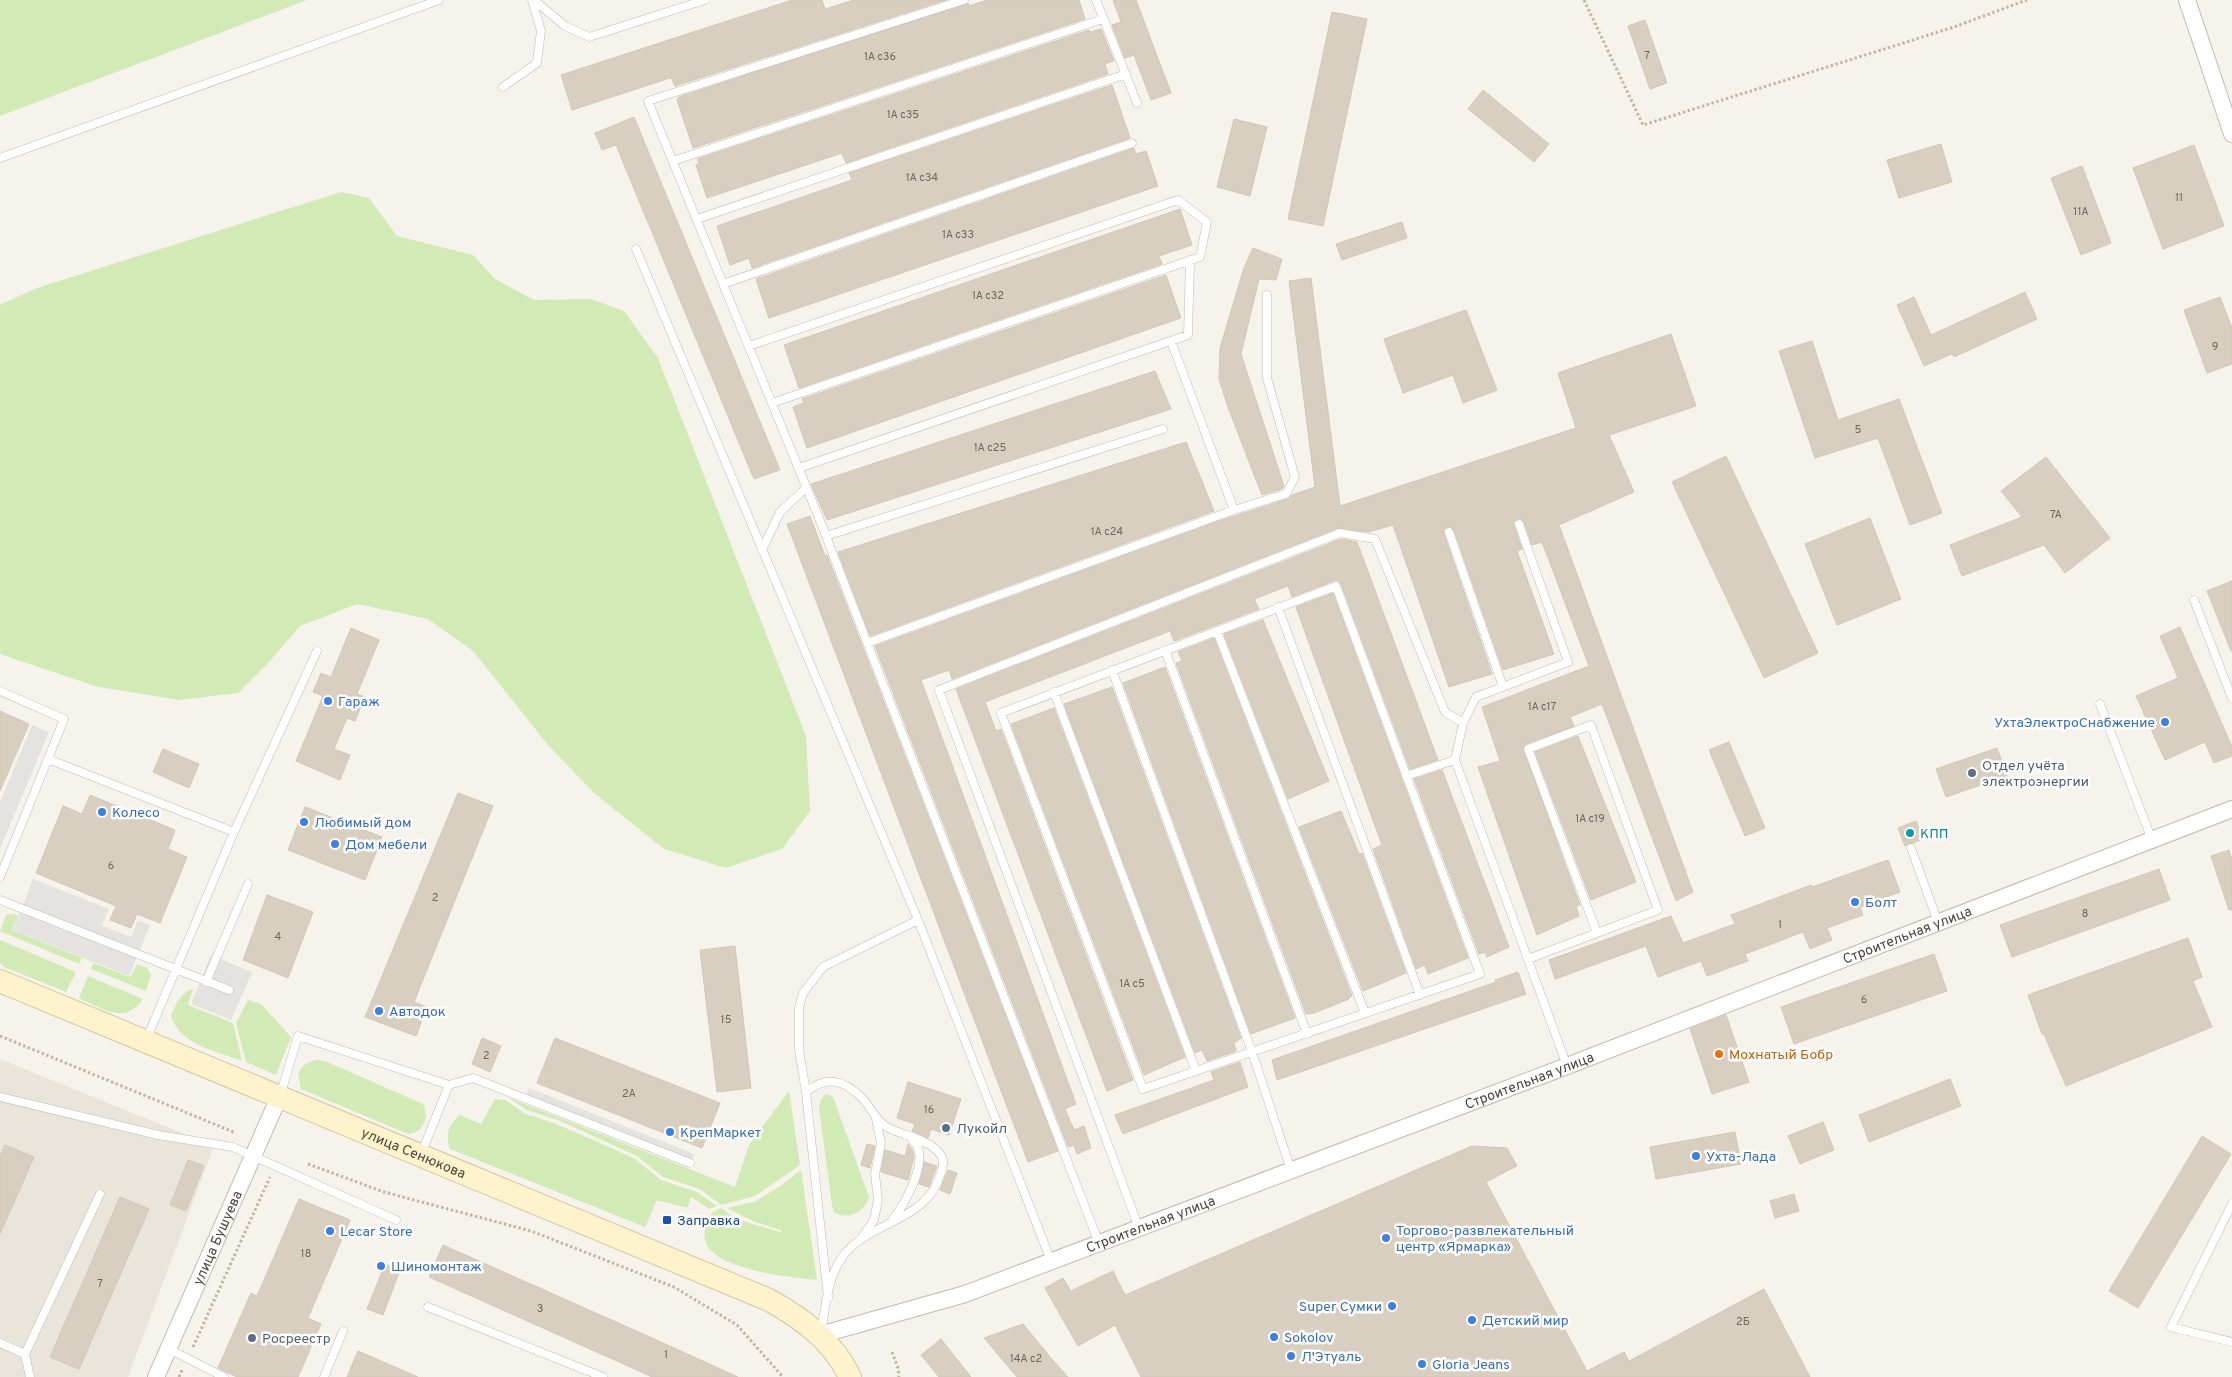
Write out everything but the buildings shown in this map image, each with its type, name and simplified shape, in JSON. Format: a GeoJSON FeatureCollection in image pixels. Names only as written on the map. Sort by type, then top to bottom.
{"type":"FeatureCollection","features":[{"type":"Feature","properties":{"kind":"main road","name":"улица Сенюкова"},"geometry":{"type":"LineString","coordinates":[[0,981],[769,1300],[796,1316],[820,1335],[837,1354],[850,1377]]}},
{"type":"Feature","properties":{"kind":"street"},"geometry":{"type":"LineString","coordinates":[[2187,0],[2232,134]]}},
{"type":"Feature","properties":{"kind":"street","name":"Строительная улица"},"geometry":{"type":"LineString","coordinates":[[820,1335],[965,1294],[1567,1066],[2232,809]]}},
{"type":"Feature","properties":{"kind":"street","name":"улица Бушуева"},"geometry":{"type":"LineString","coordinates":[[156,1377],[170,1349],[279,1097]]}},
{"type":"Feature","properties":{"kind":"lane"},"geometry":{"type":"LineString","coordinates":[[0,158],[439,0]]}},
{"type":"Feature","properties":{"kind":"lane"},"geometry":{"type":"LineString","coordinates":[[533,0],[565,26],[589,37],[705,0]]}},
{"type":"Feature","properties":{"kind":"lane"},"geometry":{"type":"LineString","coordinates":[[503,87],[537,63],[541,31],[533,0]]}},
{"type":"Feature","properties":{"kind":"lane"},"geometry":{"type":"LineString","coordinates":[[964,0],[648,101],[826,536],[1099,1243]]}},
{"type":"Feature","properties":{"kind":"lane"},"geometry":{"type":"LineString","coordinates":[[1096,0],[1137,103]]}},
{"type":"Feature","properties":{"kind":"lane"},"geometry":{"type":"LineString","coordinates":[[673,161],[1103,19]]}},
{"type":"Feature","properties":{"kind":"lane"},"geometry":{"type":"LineString","coordinates":[[697,219],[1126,74]]}},
{"type":"Feature","properties":{"kind":"lane"},"geometry":{"type":"LineString","coordinates":[[723,284],[1132,143]]}},
{"type":"Feature","properties":{"kind":"lane"},"geometry":{"type":"LineString","coordinates":[[749,346],[1178,200],[1207,222],[1200,256],[772,403]]}},
{"type":"Feature","properties":{"kind":"lane"},"geometry":{"type":"LineString","coordinates":[[636,249],[918,920],[1051,1261]]}},
{"type":"Feature","properties":{"kind":"lane"},"geometry":{"type":"LineString","coordinates":[[799,468],[1188,335],[1190,260]]}},
{"type":"Feature","properties":{"kind":"lane"},"geometry":{"type":"LineString","coordinates":[[867,643],[1234,510],[1286,494],[1295,477],[1266,378],[1268,295]]}},
{"type":"Feature","properties":{"kind":"lane"},"geometry":{"type":"LineString","coordinates":[[1171,341],[1234,510]]}},
{"type":"Feature","properties":{"kind":"lane"},"geometry":{"type":"LineString","coordinates":[[826,536],[1163,429]]}},
{"type":"Feature","properties":{"kind":"lane"},"geometry":{"type":"LineString","coordinates":[[762,550],[780,512],[806,488]]}},
{"type":"Feature","properties":{"kind":"lane"},"geometry":{"type":"LineString","coordinates":[[1519,524],[1568,662],[1476,697],[1463,724],[1454,760],[1567,1066]]}},
{"type":"Feature","properties":{"kind":"lane"},"geometry":{"type":"LineString","coordinates":[[1449,532],[1503,687]]}},
{"type":"Feature","properties":{"kind":"lane"},"geometry":{"type":"LineString","coordinates":[[1139,1228],[939,690],[1340,533],[1376,539],[1445,712],[1463,724]]}},
{"type":"Feature","properties":{"kind":"lane"},"geometry":{"type":"LineString","coordinates":[[1336,586],[1480,974],[1143,1089],[1001,712],[1278,608],[1336,586]]}},
{"type":"Feature","properties":{"kind":"lane"},"geometry":{"type":"LineString","coordinates":[[2194,600],[2232,698]]}},
{"type":"Feature","properties":{"kind":"lane"},"geometry":{"type":"LineString","coordinates":[[1278,608],[1420,995]]}},
{"type":"Feature","properties":{"kind":"lane"},"geometry":{"type":"LineString","coordinates":[[1217,631],[1365,1013]]}},
{"type":"Feature","properties":{"kind":"lane"},"geometry":{"type":"LineString","coordinates":[[1165,650],[1307,1034]]}},
{"type":"Feature","properties":{"kind":"lane"},"geometry":{"type":"LineString","coordinates":[[145,1042],[234,832],[317,651]]}},
{"type":"Feature","properties":{"kind":"lane"},"geometry":{"type":"LineString","coordinates":[[1112,670],[1252,1052],[1291,1170]]}},
{"type":"Feature","properties":{"kind":"lane"},"geometry":{"type":"LineString","coordinates":[[0,691],[64,719],[0,877]]}},
{"type":"Feature","properties":{"kind":"lane"},"geometry":{"type":"LineString","coordinates":[[1054,692],[1196,1071]]}},
{"type":"Feature","properties":{"kind":"lane"},"geometry":{"type":"LineString","coordinates":[[2100,704],[2152,840]]}},
{"type":"Feature","properties":{"kind":"lane"},"geometry":{"type":"LineString","coordinates":[[1528,959],[1658,910],[1591,725],[1528,749],[1597,932]]}},
{"type":"Feature","properties":{"kind":"lane"},"geometry":{"type":"LineString","coordinates":[[48,759],[234,832]]}},
{"type":"Feature","properties":{"kind":"lane"},"geometry":{"type":"LineString","coordinates":[[1406,776],[1454,760]]}},
{"type":"Feature","properties":{"kind":"lane"},"geometry":{"type":"LineString","coordinates":[[1911,848],[1938,922]]}},
{"type":"Feature","properties":{"kind":"lane"},"geometry":{"type":"LineString","coordinates":[[206,982],[248,884]]}},
{"type":"Feature","properties":{"kind":"lane"},"geometry":{"type":"LineString","coordinates":[[0,900],[229,990]]}},
{"type":"Feature","properties":{"kind":"lane"},"geometry":{"type":"LineString","coordinates":[[828,1298],[806,1092],[799,1050],[799,1008],[803,993],[823,966],[918,920]]}},
{"type":"Feature","properties":{"kind":"lane"},"geometry":{"type":"LineString","coordinates":[[279,1097],[298,1036],[449,1084],[473,1078],[690,1163]]}},
{"type":"Feature","properties":{"kind":"lane"},"geometry":{"type":"LineString","coordinates":[[806,1092],[812,1086],[830,1082],[846,1084],[864,1100],[875,1116],[887,1128],[933,1147],[944,1162],[933,1194],[913,1211],[859,1241]]}},
{"type":"Feature","properties":{"kind":"lane"},"geometry":{"type":"LineString","coordinates":[[421,1156],[449,1084]]}},
{"type":"Feature","properties":{"kind":"lane"},"geometry":{"type":"LineString","coordinates":[[0,1097],[158,1135],[257,1150],[275,1166],[396,1220]]}},
{"type":"Feature","properties":{"kind":"lane"},"geometry":{"type":"LineString","coordinates":[[820,1335],[835,1270],[844,1255],[859,1241],[874,1220],[878,1200],[875,1174],[881,1143],[875,1116]]}},
{"type":"Feature","properties":{"kind":"lane"},"geometry":{"type":"LineString","coordinates":[[891,1223],[907,1198],[920,1157],[917,1144],[902,1134]]}},
{"type":"Feature","properties":{"kind":"lane"},"geometry":{"type":"LineString","coordinates":[[30,1377],[25,1354],[100,1194]]}},
{"type":"Feature","properties":{"kind":"lane"},"geometry":{"type":"LineString","coordinates":[[2232,1204],[2171,1327],[2232,1342]]}},
{"type":"Feature","properties":{"kind":"lane"},"geometry":{"type":"LineString","coordinates":[[428,1307],[603,1377]]}},
{"type":"Feature","properties":{"kind":"lane"},"geometry":{"type":"LineString","coordinates":[[324,1377],[343,1331]]}},
{"type":"Feature","properties":{"kind":"lane"},"geometry":{"type":"LineString","coordinates":[[0,1343],[25,1354]]}},
{"type":"Feature","properties":{"kind":"lane"},"geometry":{"type":"LineString","coordinates":[[170,1349],[224,1377]]}},
{"type":"Feature","properties":{"kind":"path"},"geometry":{"type":"LineString","coordinates":[[1584,0],[1643,125],[1954,27],[2028,0]]}},
{"type":"Feature","properties":{"kind":"path"},"geometry":{"type":"LineString","coordinates":[[0,1036],[257,1150]]}},
{"type":"Feature","properties":{"kind":"path"},"geometry":{"type":"LineString","coordinates":[[300,1161],[384,1192],[531,1231],[674,1287],[738,1325],[783,1377]]}},
{"type":"Feature","properties":{"kind":"path"},"geometry":{"type":"LineString","coordinates":[[179,1377],[275,1166]]}},
{"type":"Feature","properties":{"kind":"path"},"geometry":{"type":"LineString","coordinates":[[892,1352],[899,1377]]}},
{"type":"Feature","properties":{"kind":"shaded area"},"geometry":{"type":"Polygon","coordinates":[[[32,725],[49,732],[0,849],[0,802],[32,725]]]}},
{"type":"Feature","properties":{"kind":"shaded area"},"geometry":{"type":"Polygon","coordinates":[[[33,879],[109,909],[102,926],[131,937],[138,920],[150,925],[129,976],[13,930],[33,879]]]}},
{"type":"Feature","properties":{"kind":"shaded area"},"geometry":{"type":"Polygon","coordinates":[[[211,955],[252,972],[231,1020],[191,1004],[211,955]]]}},
{"type":"Feature","properties":{"kind":"shaded area"},"geometry":{"type":"Polygon","coordinates":[[[0,1059],[214,1146],[128,1377],[0,1377],[0,1059]]]}},
{"type":"Feature","properties":{"kind":"shaded area"},"geometry":{"type":"Polygon","coordinates":[[[529,1088],[694,1154],[689,1167],[524,1101],[529,1088]]]}},
{"type":"Feature","properties":{"kind":"green space"},"geometry":{"type":"Polygon","coordinates":[[[0,0],[307,0],[0,116],[0,0]]]}},
{"type":"Feature","properties":{"kind":"green space"},"geometry":{"type":"Polygon","coordinates":[[[341,192],[369,198],[397,236],[473,255],[495,279],[534,300],[591,299],[624,311],[658,358],[806,736],[810,811],[782,849],[726,868],[664,849],[594,793],[548,745],[473,651],[428,619],[357,604],[300,626],[269,662],[238,693],[179,700],[98,687],[0,654],[0,305],[37,288],[341,192]]]}},
{"type":"Feature","properties":{"kind":"green space"},"geometry":{"type":"Polygon","coordinates":[[[15,914],[18,916],[12,930],[82,958],[79,964],[0,931],[6,915],[15,914]]]}},
{"type":"Feature","properties":{"kind":"green space"},"geometry":{"type":"Polygon","coordinates":[[[0,940],[76,972],[66,992],[4,967],[0,963],[0,940]]]}},
{"type":"Feature","properties":{"kind":"green space"},"geometry":{"type":"Polygon","coordinates":[[[93,963],[130,977],[137,964],[147,968],[151,975],[146,991],[91,969],[93,963]]]}},
{"type":"Feature","properties":{"kind":"green space"},"geometry":{"type":"Polygon","coordinates":[[[88,976],[143,999],[128,1012],[121,1013],[105,1010],[79,998],[88,976]]]}},
{"type":"Feature","properties":{"kind":"green space"},"geometry":{"type":"Polygon","coordinates":[[[193,989],[188,1005],[233,1023],[242,1061],[200,1046],[182,1034],[176,1026],[171,1016],[176,1003],[184,993],[193,989]]]}},
{"type":"Feature","properties":{"kind":"green space"},"geometry":{"type":"Polygon","coordinates":[[[248,1000],[261,1004],[291,1037],[276,1075],[246,1062],[236,1023],[248,1000]]]}},
{"type":"Feature","properties":{"kind":"green space"},"geometry":{"type":"Polygon","coordinates":[[[316,1060],[325,1061],[423,1104],[426,1114],[422,1127],[414,1133],[408,1134],[301,1089],[298,1073],[304,1065],[316,1060]]]}},
{"type":"Feature","properties":{"kind":"green space"},"geometry":{"type":"Polygon","coordinates":[[[789,1091],[800,1165],[755,1196],[721,1205],[700,1189],[663,1177],[637,1156],[558,1120],[527,1110],[507,1097],[735,1187],[749,1145],[789,1091]]]}},
{"type":"Feature","properties":{"kind":"green space"},"geometry":{"type":"Polygon","coordinates":[[[826,1094],[833,1097],[869,1197],[860,1211],[845,1216],[834,1212],[832,1205],[819,1108],[821,1099],[826,1094]]]}},
{"type":"Feature","properties":{"kind":"green space"},"geometry":{"type":"Polygon","coordinates":[[[495,1099],[505,1100],[526,1114],[556,1124],[635,1159],[661,1180],[697,1192],[717,1206],[709,1209],[691,1197],[687,1208],[657,1200],[645,1227],[450,1149],[449,1130],[456,1119],[460,1115],[481,1124],[495,1099]]]}},
{"type":"Feature","properties":{"kind":"green space"},"geometry":{"type":"Polygon","coordinates":[[[801,1170],[817,1280],[753,1270],[721,1258],[710,1249],[705,1239],[705,1228],[712,1213],[721,1208],[736,1219],[780,1232],[783,1231],[753,1221],[727,1208],[754,1202],[782,1185],[801,1170]]]}},
{"type":"Feature","properties":{"kind":"place","name":"Гараж"},"geometry":{"type":"Point","coordinates":[328,701]}},
{"type":"Feature","properties":{"kind":"place","name":"УхтаЭлектроСнабжение"},"geometry":{"type":"Point","coordinates":[2165,722]}},
{"type":"Feature","properties":{"kind":"place","name":"Отдел учёта электроэнергии"},"geometry":{"type":"Point","coordinates":[1972,773]}},
{"type":"Feature","properties":{"kind":"place","name":"Колесо"},"geometry":{"type":"Point","coordinates":[102,812]}},
{"type":"Feature","properties":{"kind":"place","name":"Любимый дом"},"geometry":{"type":"Point","coordinates":[304,822]}},
{"type":"Feature","properties":{"kind":"place","name":"КПП"},"geometry":{"type":"Point","coordinates":[1910,833]}},
{"type":"Feature","properties":{"kind":"place","name":"Дом мебели"},"geometry":{"type":"Point","coordinates":[335,844]}},
{"type":"Feature","properties":{"kind":"place","name":"Болт"},"geometry":{"type":"Point","coordinates":[1855,902]}},
{"type":"Feature","properties":{"kind":"place","name":"Автодок"},"geometry":{"type":"Point","coordinates":[379,1011]}},
{"type":"Feature","properties":{"kind":"place","name":"Мохнатый Бобр"},"geometry":{"type":"Point","coordinates":[1719,1054]}},
{"type":"Feature","properties":{"kind":"place","name":"Лукойл"},"geometry":{"type":"Point","coordinates":[946,1128]}},
{"type":"Feature","properties":{"kind":"place","name":"КрепМаркет"},"geometry":{"type":"Point","coordinates":[670,1132]}},
{"type":"Feature","properties":{"kind":"place","name":"Ухта-Лада"},"geometry":{"type":"Point","coordinates":[1696,1156]}},
{"type":"Feature","properties":{"kind":"place","name":"Заправка"},"geometry":{"type":"Point","coordinates":[667,1220]}},
{"type":"Feature","properties":{"kind":"place","name":"Lecar Store"},"geometry":{"type":"Point","coordinates":[330,1231]}},
{"type":"Feature","properties":{"kind":"place","name":"Торгово-развлекательный центр «Ярмарка»"},"geometry":{"type":"Point","coordinates":[1386,1238]}},
{"type":"Feature","properties":{"kind":"place","name":"Шиномонтаж"},"geometry":{"type":"Point","coordinates":[381,1266]}},
{"type":"Feature","properties":{"kind":"place","name":"Super Сумки"},"geometry":{"type":"Point","coordinates":[1392,1306]}},
{"type":"Feature","properties":{"kind":"place","name":"Детский мир"},"geometry":{"type":"Point","coordinates":[1472,1320]}},
{"type":"Feature","properties":{"kind":"place","name":"Sokolov"},"geometry":{"type":"Point","coordinates":[1274,1337]}},
{"type":"Feature","properties":{"kind":"place","name":"Росреестр"},"geometry":{"type":"Point","coordinates":[252,1338]}},
{"type":"Feature","properties":{"kind":"place","name":"Л'Этуаль"},"geometry":{"type":"Point","coordinates":[1291,1356]}},
{"type":"Feature","properties":{"kind":"place","name":"Gloria Jeans"},"geometry":{"type":"Point","coordinates":[1422,1364]}}]}
